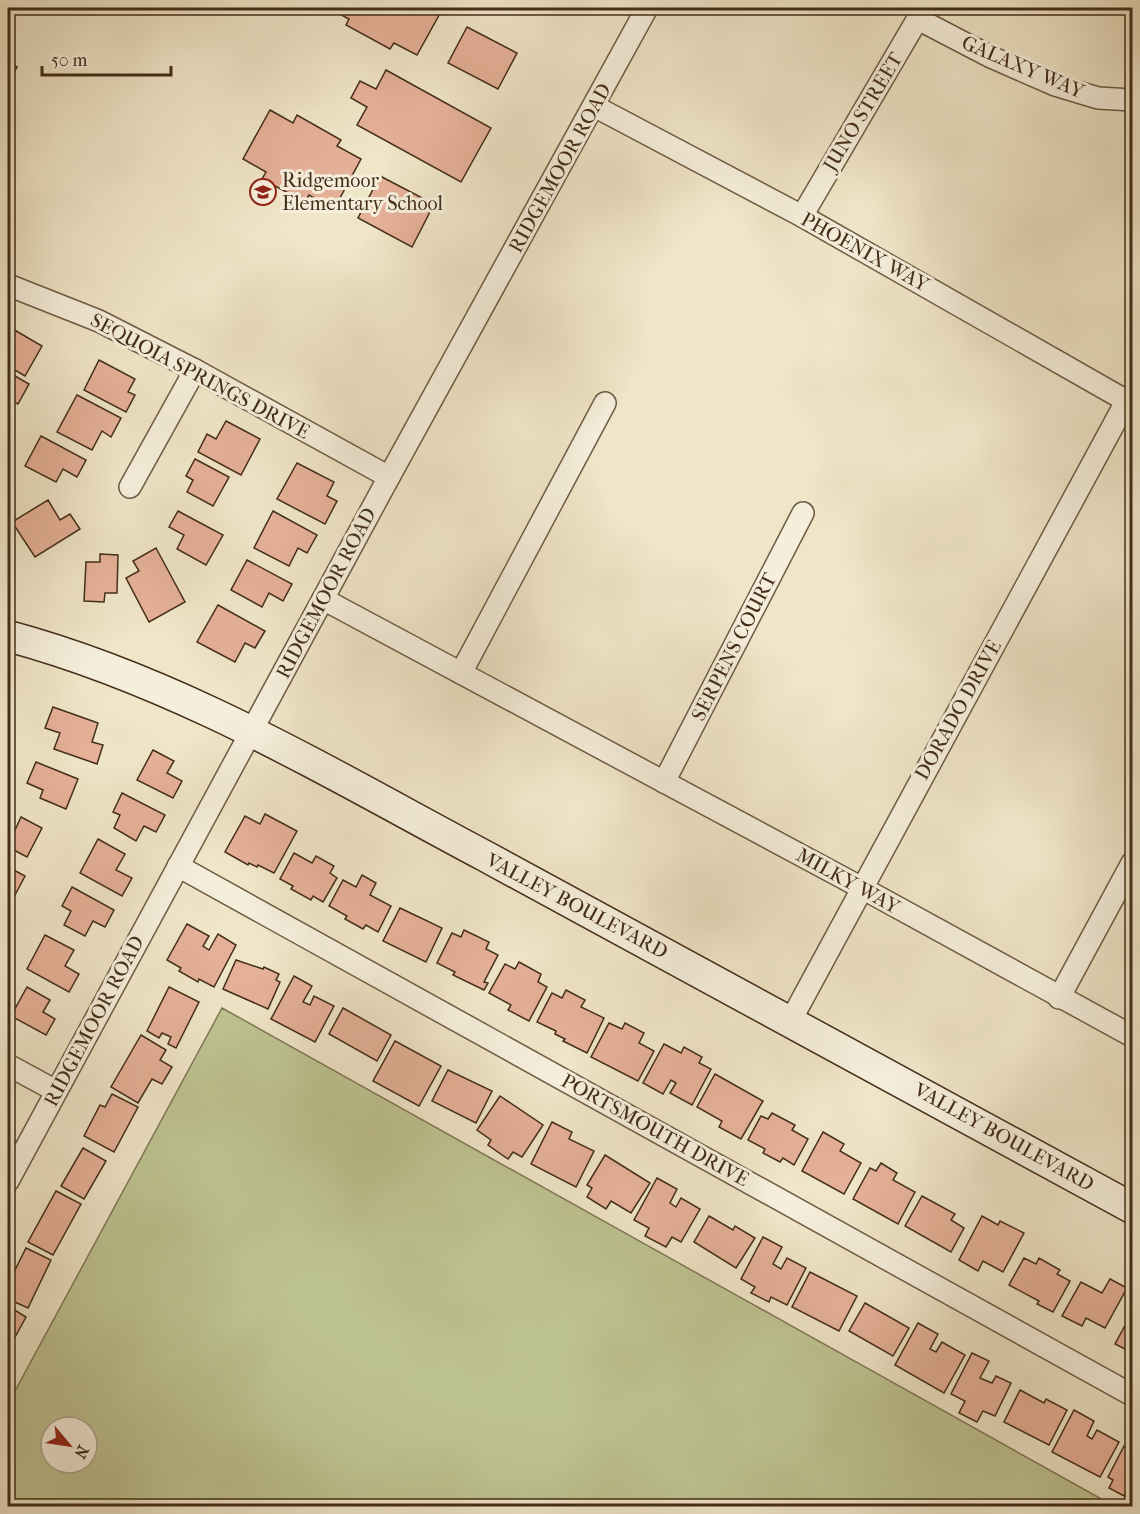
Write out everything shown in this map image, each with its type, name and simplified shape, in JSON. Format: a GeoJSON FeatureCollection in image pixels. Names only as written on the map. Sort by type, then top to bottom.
{"type":"FeatureCollection","features":[{"type":"Feature","properties":{"kind":"street","name":"RIDGEMOOR ROAD"},"geometry":{"type":"LineString","coordinates":[[8,1181],[388,477],[647,8]]}},
{"type":"Feature","properties":{"kind":"street","name":"GALAXY WAY"},"geometry":{"type":"LineString","coordinates":[[921,13],[991,57],[1055,85],[1098,98],[1132,100]]}},
{"type":"Feature","properties":{"kind":"street","name":"JUNO STREET"},"geometry":{"type":"LineString","coordinates":[[802,216],[921,13]]}},
{"type":"Feature","properties":{"kind":"street","name":"PHOENIX WAY"},"geometry":{"type":"LineString","coordinates":[[594,106],[802,216],[1130,402]]}},
{"type":"Feature","properties":{"kind":"street","name":"SEQUOIA SPRINGS DRIVE"},"geometry":{"type":"LineString","coordinates":[[8,285],[99,321],[195,370],[388,477]]}},
{"type":"Feature","properties":{"kind":"street"},"geometry":{"type":"LineString","coordinates":[[130,487],[195,370]]}},
{"type":"Feature","properties":{"kind":"street","name":"DORADO DRIVE"},"geometry":{"type":"LineString","coordinates":[[791,1020],[1130,402]]}},
{"type":"Feature","properties":{"kind":"street"},"geometry":{"type":"LineString","coordinates":[[461,673],[605,403]]}},
{"type":"Feature","properties":{"kind":"street","name":"SERPENS COURT"},"geometry":{"type":"LineString","coordinates":[[664,782],[803,513]]}},
{"type":"Feature","properties":{"kind":"street","name":"MILKY WAY"},"geometry":{"type":"LineString","coordinates":[[323,599],[561,729],[862,888],[1132,1036]]}},
{"type":"Feature","properties":{"kind":"street","name":"VALLEY BOULEVARD"},"geometry":{"type":"LineString","coordinates":[[8,636],[107,667],[185,699],[250,731],[791,1020],[1132,1208]]}},
{"type":"Feature","properties":{"kind":"street"},"geometry":{"type":"LineString","coordinates":[[1059,998],[1132,863]]}},
{"type":"Feature","properties":{"kind":"street","name":"PORTSMOUTH DRIVE"},"geometry":{"type":"LineString","coordinates":[[178,866],[1132,1395]]}},
{"type":"Feature","properties":{"kind":"street"},"geometry":{"type":"LineString","coordinates":[[8,1065],[56,1091]]}},
{"type":"Feature","properties":{"kind":"green space"},"geometry":{"type":"Polygon","coordinates":[[[222,1008],[1114,1506],[8,1506],[8,1404],[222,1008]]]}},
{"type":"Feature","properties":{"kind":"building"},"geometry":{"type":"Polygon","coordinates":[[[329,8],[443,8],[417,55],[394,43],[390,49],[346,25],[349,19],[329,8]]]}},
{"type":"Feature","properties":{"kind":"building"},"geometry":{"type":"Polygon","coordinates":[[[467,27],[517,53],[498,89],[448,63],[467,27]]]}},
{"type":"Feature","properties":{"kind":"building"},"geometry":{"type":"Polygon","coordinates":[[[8,61],[17,67],[8,84],[8,61]]]}},
{"type":"Feature","properties":{"kind":"building"},"geometry":{"type":"Polygon","coordinates":[[[386,70],[491,128],[461,182],[357,125],[367,107],[351,98],[360,81],[376,89],[386,70]]]}},
{"type":"Feature","properties":{"kind":"building"},"geometry":{"type":"Polygon","coordinates":[[[270,110],[293,123],[297,115],[341,140],[337,146],[361,159],[334,209],[309,195],[305,202],[262,179],[266,172],[243,159],[270,110]]]}},
{"type":"Feature","properties":{"kind":"building"},"geometry":{"type":"Polygon","coordinates":[[[380,176],[434,204],[412,247],[358,218],[380,176]]]}},
{"type":"Feature","properties":{"kind":"building"},"geometry":{"type":"Polygon","coordinates":[[[11,328],[42,346],[25,376],[8,366],[8,335],[11,328]]]}},
{"type":"Feature","properties":{"kind":"building"},"geometry":{"type":"Polygon","coordinates":[[[99,360],[135,379],[128,392],[135,395],[126,412],[84,390],[99,360]]]}},
{"type":"Feature","properties":{"kind":"building"},"geometry":{"type":"Polygon","coordinates":[[[8,372],[29,384],[18,404],[12,401],[8,409],[8,372]]]}},
{"type":"Feature","properties":{"kind":"building"},"geometry":{"type":"Polygon","coordinates":[[[77,395],[121,418],[111,437],[102,431],[92,450],[57,432],[77,395]]]}},
{"type":"Feature","properties":{"kind":"building"},"geometry":{"type":"Polygon","coordinates":[[[226,421],[260,439],[241,475],[198,452],[207,434],[216,439],[226,421]]]}},
{"type":"Feature","properties":{"kind":"building"},"geometry":{"type":"Polygon","coordinates":[[[41,436],[86,460],[77,477],[63,469],[56,482],[25,466],[41,436]]]}},
{"type":"Feature","properties":{"kind":"building"},"geometry":{"type":"Polygon","coordinates":[[[195,459],[229,477],[213,506],[187,492],[193,480],[186,476],[195,459]]]}},
{"type":"Feature","properties":{"kind":"building"},"geometry":{"type":"Polygon","coordinates":[[[297,463],[334,482],[327,496],[337,501],[325,524],[277,499],[297,463]]]}},
{"type":"Feature","properties":{"kind":"building"},"geometry":{"type":"Polygon","coordinates":[[[48,500],[60,520],[70,514],[80,529],[35,557],[12,522],[48,500]]]}},
{"type":"Feature","properties":{"kind":"building"},"geometry":{"type":"Polygon","coordinates":[[[178,511],[223,535],[206,565],[177,549],[184,535],[169,527],[178,511]]]}},
{"type":"Feature","properties":{"kind":"building"},"geometry":{"type":"Polygon","coordinates":[[[273,511],[317,535],[307,553],[298,548],[289,566],[254,548],[273,511]]]}},
{"type":"Feature","properties":{"kind":"building"},"geometry":{"type":"Polygon","coordinates":[[[156,548],[185,602],[149,622],[126,578],[139,571],[133,561],[156,548]]]}},
{"type":"Feature","properties":{"kind":"building"},"geometry":{"type":"Polygon","coordinates":[[[100,554],[118,555],[117,593],[105,593],[104,602],[84,601],[86,562],[100,562],[100,554]]]}},
{"type":"Feature","properties":{"kind":"building"},"geometry":{"type":"Polygon","coordinates":[[[247,560],[292,584],[283,601],[269,593],[262,607],[231,590],[247,560]]]}},
{"type":"Feature","properties":{"kind":"building"},"geometry":{"type":"Polygon","coordinates":[[[218,605],[265,631],[255,648],[245,643],[235,662],[197,642],[218,605]]]}},
{"type":"Feature","properties":{"kind":"building"},"geometry":{"type":"Polygon","coordinates":[[[53,707],[98,723],[92,742],[103,745],[97,764],[54,749],[60,733],[45,728],[53,707]]]}},
{"type":"Feature","properties":{"kind":"building"},"geometry":{"type":"Polygon","coordinates":[[[153,750],[174,761],[167,773],[182,781],[173,798],[137,780],[153,750]]]}},
{"type":"Feature","properties":{"kind":"building"},"geometry":{"type":"Polygon","coordinates":[[[36,762],[78,779],[66,809],[40,798],[43,790],[27,783],[36,762]]]}},
{"type":"Feature","properties":{"kind":"building"},"geometry":{"type":"Polygon","coordinates":[[[122,793],[165,815],[156,832],[144,826],[136,841],[114,828],[120,815],[113,812],[122,793]]]}},
{"type":"Feature","properties":{"kind":"building"},"geometry":{"type":"Polygon","coordinates":[[[265,814],[297,831],[274,873],[258,865],[257,867],[249,863],[248,865],[225,852],[245,816],[260,824],[265,814]]]}},
{"type":"Feature","properties":{"kind":"building"},"geometry":{"type":"Polygon","coordinates":[[[21,817],[42,828],[27,857],[8,847],[8,827],[15,830],[21,817]]]}},
{"type":"Feature","properties":{"kind":"building"},"geometry":{"type":"Polygon","coordinates":[[[98,839],[125,854],[116,870],[132,878],[122,896],[80,873],[98,839]]]}},
{"type":"Feature","properties":{"kind":"building"},"geometry":{"type":"Polygon","coordinates":[[[294,853],[312,863],[316,856],[334,866],[330,873],[337,878],[323,902],[313,896],[311,900],[291,889],[293,886],[280,879],[294,853]]]}},
{"type":"Feature","properties":{"kind":"building"},"geometry":{"type":"Polygon","coordinates":[[[8,867],[25,876],[15,895],[8,891],[8,867]]]}},
{"type":"Feature","properties":{"kind":"building"},"geometry":{"type":"Polygon","coordinates":[[[362,875],[376,883],[370,895],[391,906],[378,932],[366,925],[363,929],[345,919],[347,916],[329,906],[343,880],[356,887],[362,875]]]}},
{"type":"Feature","properties":{"kind":"building"},"geometry":{"type":"Polygon","coordinates":[[[72,887],[114,910],[105,927],[93,921],[85,936],[64,925],[71,911],[62,906],[72,887]]]}},
{"type":"Feature","properties":{"kind":"building"},"geometry":{"type":"Polygon","coordinates":[[[400,908],[442,928],[426,962],[383,941],[400,908]]]}},
{"type":"Feature","properties":{"kind":"building"},"geometry":{"type":"Polygon","coordinates":[[[187,924],[209,936],[203,946],[209,950],[218,934],[236,945],[214,987],[199,979],[198,982],[179,971],[181,968],[167,960],[187,924]]]}},
{"type":"Feature","properties":{"kind":"building"},"geometry":{"type":"Polygon","coordinates":[[[464,930],[489,942],[486,949],[498,955],[484,982],[488,983],[484,990],[453,975],[455,972],[437,963],[452,933],[461,937],[464,930]]]}},
{"type":"Feature","properties":{"kind":"building"},"geometry":{"type":"Polygon","coordinates":[[[45,935],[74,950],[65,966],[79,974],[69,992],[27,969],[45,935]]]}},
{"type":"Feature","properties":{"kind":"building"},"geometry":{"type":"Polygon","coordinates":[[[236,960],[263,969],[264,967],[279,974],[276,980],[280,982],[268,1009],[223,989],[236,960]]]}},
{"type":"Feature","properties":{"kind":"building"},"geometry":{"type":"Polygon","coordinates":[[[519,962],[541,974],[538,982],[547,987],[529,1021],[508,1010],[511,1005],[489,993],[505,964],[515,969],[519,962]]]}},
{"type":"Feature","properties":{"kind":"building"},"geometry":{"type":"Polygon","coordinates":[[[294,976],[312,986],[303,1002],[310,1005],[314,996],[334,1006],[315,1042],[271,1019],[294,976]]]}},
{"type":"Feature","properties":{"kind":"building"},"geometry":{"type":"Polygon","coordinates":[[[27,987],[50,1000],[43,1012],[55,1019],[46,1035],[11,1016],[27,987]]]}},
{"type":"Feature","properties":{"kind":"building"},"geometry":{"type":"Polygon","coordinates":[[[169,987],[199,1002],[176,1048],[168,1044],[171,1037],[162,1033],[159,1038],[147,1031],[169,987]]]}},
{"type":"Feature","properties":{"kind":"building"},"geometry":{"type":"Polygon","coordinates":[[[566,990],[585,1000],[581,1007],[604,1018],[587,1053],[563,1041],[565,1039],[555,1034],[556,1031],[537,1022],[552,993],[562,998],[566,990]]]}},
{"type":"Feature","properties":{"kind":"building"},"geometry":{"type":"Polygon","coordinates":[[[343,1008],[391,1035],[377,1061],[329,1034],[343,1008]]]}},
{"type":"Feature","properties":{"kind":"building"},"geometry":{"type":"Polygon","coordinates":[[[609,1023],[622,1029],[625,1023],[644,1033],[639,1043],[654,1051],[638,1081],[591,1057],[609,1023]]]}},
{"type":"Feature","properties":{"kind":"building"},"geometry":{"type":"Polygon","coordinates":[[[141,1035],[166,1050],[160,1060],[172,1067],[162,1084],[152,1079],[138,1103],[111,1087],[141,1035]]]}},
{"type":"Feature","properties":{"kind":"building"},"geometry":{"type":"Polygon","coordinates":[[[395,1041],[441,1066],[419,1106],[373,1081],[395,1041]]]}},
{"type":"Feature","properties":{"kind":"building"},"geometry":{"type":"Polygon","coordinates":[[[664,1044],[681,1053],[684,1047],[702,1057],[699,1063],[711,1069],[692,1105],[670,1093],[676,1083],[671,1080],[663,1094],[643,1083],[664,1044]]]}},
{"type":"Feature","properties":{"kind":"building"},"geometry":{"type":"Polygon","coordinates":[[[448,1070],[492,1091],[476,1123],[432,1101],[448,1070]]]}},
{"type":"Feature","properties":{"kind":"building"},"geometry":{"type":"Polygon","coordinates":[[[715,1074],[763,1101],[741,1139],[719,1127],[722,1121],[697,1107],[715,1074]]]}},
{"type":"Feature","properties":{"kind":"building"},"geometry":{"type":"Polygon","coordinates":[[[112,1094],[138,1107],[114,1152],[84,1136],[100,1105],[105,1107],[112,1094]]]}},
{"type":"Feature","properties":{"kind":"building"},"geometry":{"type":"Polygon","coordinates":[[[500,1096],[543,1125],[522,1157],[513,1152],[508,1159],[488,1145],[491,1140],[477,1130],[500,1096]]]}},
{"type":"Feature","properties":{"kind":"building"},"geometry":{"type":"Polygon","coordinates":[[[772,1113],[795,1125],[792,1130],[808,1139],[794,1165],[783,1158],[780,1162],[763,1153],[765,1149],[748,1140],[761,1116],[768,1119],[772,1113]]]}},
{"type":"Feature","properties":{"kind":"building"},"geometry":{"type":"Polygon","coordinates":[[[552,1122],[572,1132],[569,1139],[594,1151],[576,1187],[531,1164],[552,1122]]]}},
{"type":"Feature","properties":{"kind":"building"},"geometry":{"type":"Polygon","coordinates":[[[823,1132],[844,1144],[840,1151],[861,1163],[844,1194],[802,1171],[823,1132]]]}},
{"type":"Feature","properties":{"kind":"building"},"geometry":{"type":"Polygon","coordinates":[[[83,1148],[106,1161],[84,1199],[61,1186],[83,1148]]]}},
{"type":"Feature","properties":{"kind":"building"},"geometry":{"type":"Polygon","coordinates":[[[605,1155],[650,1183],[631,1213],[611,1201],[606,1209],[587,1197],[592,1188],[587,1185],[605,1155]]]}},
{"type":"Feature","properties":{"kind":"building"},"geometry":{"type":"Polygon","coordinates":[[[881,1163],[897,1173],[893,1180],[915,1192],[898,1224],[853,1199],[870,1168],[876,1171],[881,1163]]]}},
{"type":"Feature","properties":{"kind":"building"},"geometry":{"type":"Polygon","coordinates":[[[657,1178],[677,1189],[670,1203],[676,1207],[681,1198],[700,1209],[681,1242],[672,1237],[666,1247],[645,1236],[649,1228],[634,1220],[657,1178]]]}},
{"type":"Feature","properties":{"kind":"building"},"geometry":{"type":"Polygon","coordinates":[[[56,1191],[81,1204],[53,1255],[28,1242],[56,1191]]]}},
{"type":"Feature","properties":{"kind":"building"},"geometry":{"type":"Polygon","coordinates":[[[922,1196],[955,1214],[951,1220],[964,1228],[951,1252],[905,1226],[922,1196]]]}},
{"type":"Feature","properties":{"kind":"building"},"geometry":{"type":"Polygon","coordinates":[[[709,1216],[733,1230],[735,1226],[755,1238],[736,1268],[694,1242],[709,1216]]]}},
{"type":"Feature","properties":{"kind":"building"},"geometry":{"type":"Polygon","coordinates":[[[982,1216],[998,1225],[1000,1221],[1024,1233],[1003,1272],[983,1261],[978,1271],[959,1260],[982,1216]]]}},
{"type":"Feature","properties":{"kind":"building"},"geometry":{"type":"Polygon","coordinates":[[[763,1237],[782,1247],[773,1264],[781,1269],[787,1258],[806,1268],[787,1305],[771,1297],[769,1302],[751,1293],[755,1287],[741,1279],[763,1237]]]}},
{"type":"Feature","properties":{"kind":"building"},"geometry":{"type":"Polygon","coordinates":[[[26,1248],[51,1260],[28,1308],[8,1299],[8,1271],[13,1274],[26,1248]]]}},
{"type":"Feature","properties":{"kind":"building"},"geometry":{"type":"Polygon","coordinates":[[[1024,1258],[1036,1264],[1039,1258],[1060,1270],[1057,1274],[1070,1281],[1053,1312],[1037,1304],[1039,1301],[1009,1285],[1024,1258]]]}},
{"type":"Feature","properties":{"kind":"building"},"geometry":{"type":"Polygon","coordinates":[[[810,1272],[857,1296],[839,1331],[792,1307],[810,1272]]]}},
{"type":"Feature","properties":{"kind":"building"},"geometry":{"type":"Polygon","coordinates":[[[1110,1279],[1127,1288],[1105,1328],[1086,1318],[1082,1326],[1062,1316],[1081,1282],[1102,1293],[1110,1279]]]}},
{"type":"Feature","properties":{"kind":"building"},"geometry":{"type":"Polygon","coordinates":[[[865,1303],[909,1328],[893,1356],[849,1331],[865,1303]]]}},
{"type":"Feature","properties":{"kind":"building"},"geometry":{"type":"Polygon","coordinates":[[[8,1306],[26,1317],[8,1350],[8,1306]]]}},
{"type":"Feature","properties":{"kind":"building"},"geometry":{"type":"Polygon","coordinates":[[[1128,1320],[1132,1323],[1132,1356],[1131,1352],[1115,1344],[1128,1320]]]}},
{"type":"Feature","properties":{"kind":"building"},"geometry":{"type":"Polygon","coordinates":[[[918,1323],[938,1334],[930,1349],[936,1352],[942,1342],[965,1355],[944,1393],[895,1365],[918,1323]]]}},
{"type":"Feature","properties":{"kind":"building"},"geometry":{"type":"Polygon","coordinates":[[[972,1353],[989,1361],[980,1378],[992,1383],[996,1376],[1011,1383],[995,1416],[983,1411],[977,1422],[959,1413],[965,1401],[951,1394],[972,1353]]]}},
{"type":"Feature","properties":{"kind":"building"},"geometry":{"type":"Polygon","coordinates":[[[1020,1390],[1044,1403],[1046,1399],[1067,1410],[1049,1445],[1004,1422],[1020,1390]]]}},
{"type":"Feature","properties":{"kind":"building"},"geometry":{"type":"Polygon","coordinates":[[[1074,1410],[1094,1421],[1087,1436],[1092,1439],[1097,1430],[1119,1442],[1100,1477],[1052,1452],[1074,1410]]]}},
{"type":"Feature","properties":{"kind":"building"},"geometry":{"type":"Polygon","coordinates":[[[1124,1446],[1132,1451],[1132,1490],[1128,1487],[1124,1496],[1109,1488],[1113,1480],[1108,1477],[1124,1446]]]}},
{"type":"Feature","properties":{"kind":"place","name":"Ridgemoor Elementary School"},"geometry":{"type":"Point","coordinates":[263,192]}}]}
